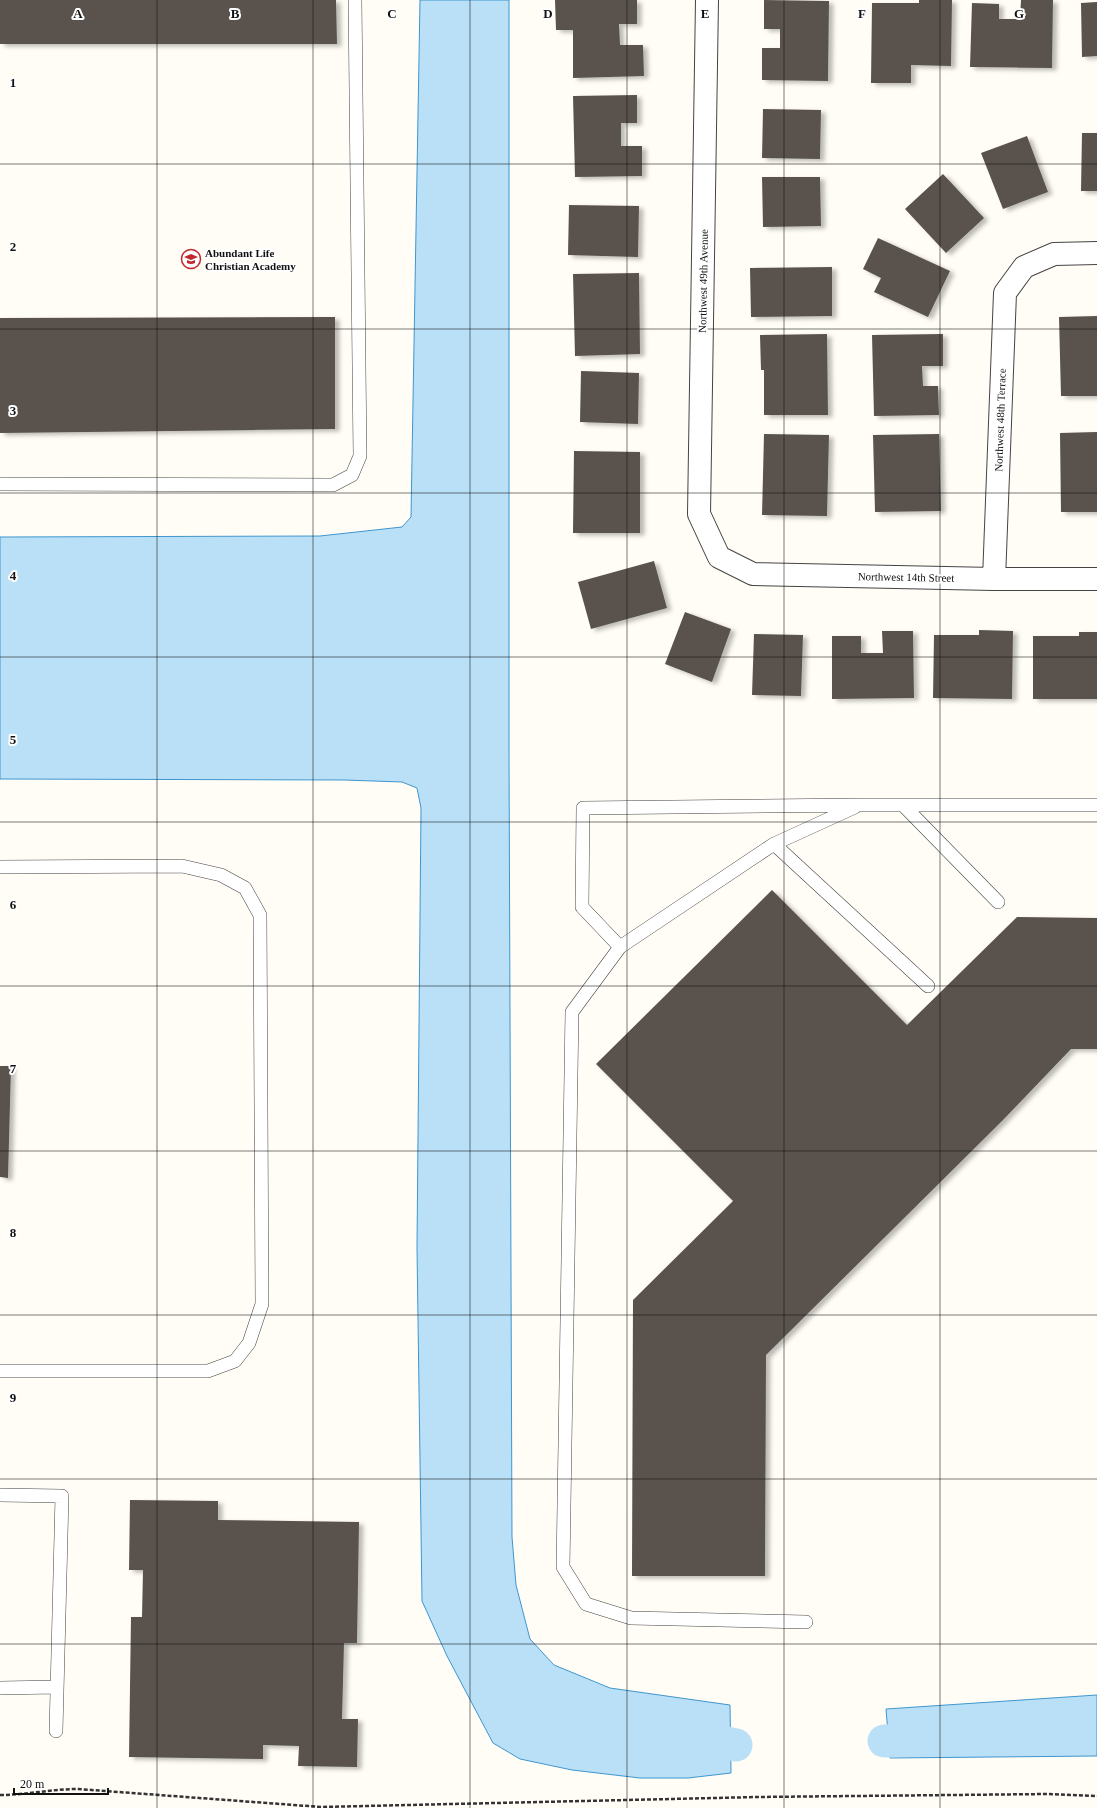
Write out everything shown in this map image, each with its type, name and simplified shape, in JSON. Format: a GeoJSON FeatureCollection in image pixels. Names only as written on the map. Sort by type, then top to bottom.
{"type":"FeatureCollection","features":[{"type":"Feature","properties":{"kind":"street","name":"Northwest 49th Avenue"},"geometry":{"type":"LineString","coordinates":[[707,0],[699,514],[719,557]]}},
{"type":"Feature","properties":{"kind":"street","name":"Northwest 48th Terrace"},"geometry":{"type":"LineString","coordinates":[[994,579],[1005,293],[1024,267],[1054,254],[1097,253]]}},
{"type":"Feature","properties":{"kind":"street","name":"Northwest 14th Street"},"geometry":{"type":"LineString","coordinates":[[719,557],[753,574],[994,579],[1097,579]]}},
{"type":"Feature","properties":{"kind":"lane"},"geometry":{"type":"LineString","coordinates":[[0,484],[333,485],[352,475],[360,456],[355,0]]}},
{"type":"Feature","properties":{"kind":"lane"},"geometry":{"type":"LineString","coordinates":[[806,1622],[631,1618],[586,1604],[563,1566],[572,1012],[620,948],[774,844],[859,805]]}},
{"type":"Feature","properties":{"kind":"lane"},"geometry":{"type":"LineString","coordinates":[[620,948],[582,907],[583,808],[859,805],[1097,805]]}},
{"type":"Feature","properties":{"kind":"lane"},"geometry":{"type":"LineString","coordinates":[[903,805],[998,902]]}},
{"type":"Feature","properties":{"kind":"lane"},"geometry":{"type":"LineString","coordinates":[[774,844],[928,986]]}},
{"type":"Feature","properties":{"kind":"lane"},"geometry":{"type":"LineString","coordinates":[[0,867],[182,866],[221,875],[245,888],[260,915],[262,1304],[249,1343],[235,1361],[208,1371],[0,1371]]}},
{"type":"Feature","properties":{"kind":"lane"},"geometry":{"type":"LineString","coordinates":[[0,1495],[62,1496],[56,1731]]}},
{"type":"Feature","properties":{"kind":"lane"},"geometry":{"type":"LineString","coordinates":[[0,1688],[56,1687]]}},
{"type":"Feature","properties":{"kind":"path"},"geometry":{"type":"LineString","coordinates":[[0,1795],[16,1795],[57,1789],[78,1789],[321,1808],[758,1797],[1049,1794],[1097,1796]]}},
{"type":"Feature","properties":{"kind":"water"},"geometry":{"type":"Polygon","coordinates":[[[420,0],[509,0],[509,752],[512,1537],[516,1585],[530,1639],[554,1665],[610,1688],[730,1705],[731,1773],[688,1778],[640,1778],[572,1770],[520,1759],[493,1743],[447,1656],[422,1601],[417,1247],[421,808],[417,788],[402,782],[344,780],[0,779],[0,537],[320,536],[402,527],[411,517],[420,0]]]}},
{"type":"Feature","properties":{"kind":"water"},"geometry":{"type":"Polygon","coordinates":[[[1097,1695],[1097,1756],[890,1758],[886,1709],[1097,1695]]]}},
{"type":"Feature","properties":{"kind":"building"},"geometry":{"type":"Polygon","coordinates":[[[0,0],[336,0],[337,44],[0,44],[0,0]]]}},
{"type":"Feature","properties":{"kind":"building"},"geometry":{"type":"Polygon","coordinates":[[[555,0],[637,0],[637,24],[619,24],[620,45],[643,45],[644,76],[573,78],[573,30],[556,30],[555,0]]]}},
{"type":"Feature","properties":{"kind":"building"},"geometry":{"type":"Polygon","coordinates":[[[764,0],[829,1],[828,81],[762,80],[762,48],[780,48],[780,29],[764,29],[764,0]]]}},
{"type":"Feature","properties":{"kind":"building"},"geometry":{"type":"Polygon","coordinates":[[[919,0],[952,0],[951,66],[911,65],[911,83],[871,83],[872,3],[919,3],[919,0]]]}},
{"type":"Feature","properties":{"kind":"building"},"geometry":{"type":"Polygon","coordinates":[[[1021,0],[1053,0],[1052,68],[970,67],[972,3],[999,4],[999,19],[1020,19],[1021,0]]]}},
{"type":"Feature","properties":{"kind":"building"},"geometry":{"type":"Polygon","coordinates":[[[1097,2],[1097,56],[1082,57],[1081,3],[1097,2]]]}},
{"type":"Feature","properties":{"kind":"building"},"geometry":{"type":"Polygon","coordinates":[[[637,95],[637,123],[621,123],[621,146],[642,146],[642,176],[575,177],[573,96],[637,95]]]}},
{"type":"Feature","properties":{"kind":"building"},"geometry":{"type":"Polygon","coordinates":[[[763,109],[821,110],[820,159],[762,158],[763,109]]]}},
{"type":"Feature","properties":{"kind":"building"},"geometry":{"type":"Polygon","coordinates":[[[1082,133],[1097,133],[1097,191],[1081,191],[1082,133]]]}},
{"type":"Feature","properties":{"kind":"building"},"geometry":{"type":"Polygon","coordinates":[[[1027,136],[1048,192],[1003,209],[981,153],[1027,136]]]}},
{"type":"Feature","properties":{"kind":"building"},"geometry":{"type":"Polygon","coordinates":[[[943,174],[984,218],[946,253],[905,209],[943,174]]]}},
{"type":"Feature","properties":{"kind":"building"},"geometry":{"type":"Polygon","coordinates":[[[762,177],[820,177],[821,226],[763,227],[762,177]]]}},
{"type":"Feature","properties":{"kind":"building"},"geometry":{"type":"Polygon","coordinates":[[[569,205],[639,206],[638,257],[568,255],[569,205]]]}},
{"type":"Feature","properties":{"kind":"building"},"geometry":{"type":"Polygon","coordinates":[[[878,238],[950,271],[928,317],[874,292],[881,278],[863,269],[878,238]]]}},
{"type":"Feature","properties":{"kind":"building"},"geometry":{"type":"Polygon","coordinates":[[[832,267],[832,316],[751,317],[750,268],[832,267]]]}},
{"type":"Feature","properties":{"kind":"building"},"geometry":{"type":"Polygon","coordinates":[[[639,273],[640,354],[575,356],[573,274],[639,273]]]}},
{"type":"Feature","properties":{"kind":"building"},"geometry":{"type":"Polygon","coordinates":[[[1097,316],[1097,396],[1061,396],[1059,317],[1097,316]]]}},
{"type":"Feature","properties":{"kind":"building"},"geometry":{"type":"Polygon","coordinates":[[[335,317],[335,429],[0,433],[0,318],[335,317]]]}},
{"type":"Feature","properties":{"kind":"building"},"geometry":{"type":"Polygon","coordinates":[[[827,334],[828,415],[764,415],[764,370],[761,370],[760,335],[827,334]]]}},
{"type":"Feature","properties":{"kind":"building"},"geometry":{"type":"Polygon","coordinates":[[[943,334],[943,366],[922,366],[923,386],[938,386],[939,415],[874,416],[872,335],[943,334]]]}},
{"type":"Feature","properties":{"kind":"building"},"geometry":{"type":"Polygon","coordinates":[[[581,371],[639,373],[638,424],[580,422],[581,371]]]}},
{"type":"Feature","properties":{"kind":"building"},"geometry":{"type":"Polygon","coordinates":[[[1097,432],[1097,512],[1061,512],[1060,433],[1097,432]]]}},
{"type":"Feature","properties":{"kind":"building"},"geometry":{"type":"Polygon","coordinates":[[[764,434],[829,435],[827,516],[762,515],[764,434]]]}},
{"type":"Feature","properties":{"kind":"building"},"geometry":{"type":"Polygon","coordinates":[[[939,434],[941,511],[875,512],[873,435],[939,434]]]}},
{"type":"Feature","properties":{"kind":"building"},"geometry":{"type":"Polygon","coordinates":[[[574,451],[640,452],[640,533],[573,533],[574,451]]]}},
{"type":"Feature","properties":{"kind":"building"},"geometry":{"type":"Polygon","coordinates":[[[654,561],[667,608],[591,629],[578,582],[654,561]]]}},
{"type":"Feature","properties":{"kind":"building"},"geometry":{"type":"Polygon","coordinates":[[[685,612],[731,629],[712,682],[665,664],[685,612]]]}},
{"type":"Feature","properties":{"kind":"building"},"geometry":{"type":"Polygon","coordinates":[[[979,630],[1013,631],[1012,699],[933,698],[934,635],[979,635],[979,630]]]}},
{"type":"Feature","properties":{"kind":"building"},"geometry":{"type":"Polygon","coordinates":[[[882,631],[913,631],[914,698],[832,699],[832,636],[861,636],[861,653],[883,653],[882,631]]]}},
{"type":"Feature","properties":{"kind":"building"},"geometry":{"type":"Polygon","coordinates":[[[1079,632],[1097,632],[1097,699],[1033,699],[1033,636],[1079,636],[1079,632]]]}},
{"type":"Feature","properties":{"kind":"building"},"geometry":{"type":"Polygon","coordinates":[[[754,634],[803,635],[801,696],[752,695],[754,634]]]}},
{"type":"Feature","properties":{"kind":"building"},"geometry":{"type":"Polygon","coordinates":[[[772,890],[907,1025],[1017,917],[1097,918],[1097,1049],[1071,1049],[1002,1121],[766,1355],[765,1576],[632,1576],[633,1300],[733,1201],[596,1064],[772,890]]]}},
{"type":"Feature","properties":{"kind":"building"},"geometry":{"type":"Polygon","coordinates":[[[0,1066],[11,1066],[8,1178],[0,1177],[0,1066]]]}},
{"type":"Feature","properties":{"kind":"building"},"geometry":{"type":"Polygon","coordinates":[[[130,1500],[218,1501],[218,1520],[359,1522],[357,1643],[344,1643],[342,1719],[358,1719],[357,1767],[298,1766],[299,1746],[263,1745],[263,1759],[129,1757],[131,1617],[142,1617],[143,1570],[129,1570],[130,1500]]]}},
{"type":"Feature","properties":{"kind":"waterway"},"geometry":{"type":"LineString","coordinates":[[686,1735],[736,1745]]}},
{"type":"Feature","properties":{"kind":"waterway"},"geometry":{"type":"LineString","coordinates":[[884,1741],[934,1740]]}},
{"type":"Feature","properties":{"kind":"place","name":"Abundant Life Christian Academy"},"geometry":{"type":"Point","coordinates":[191,259]}}]}
